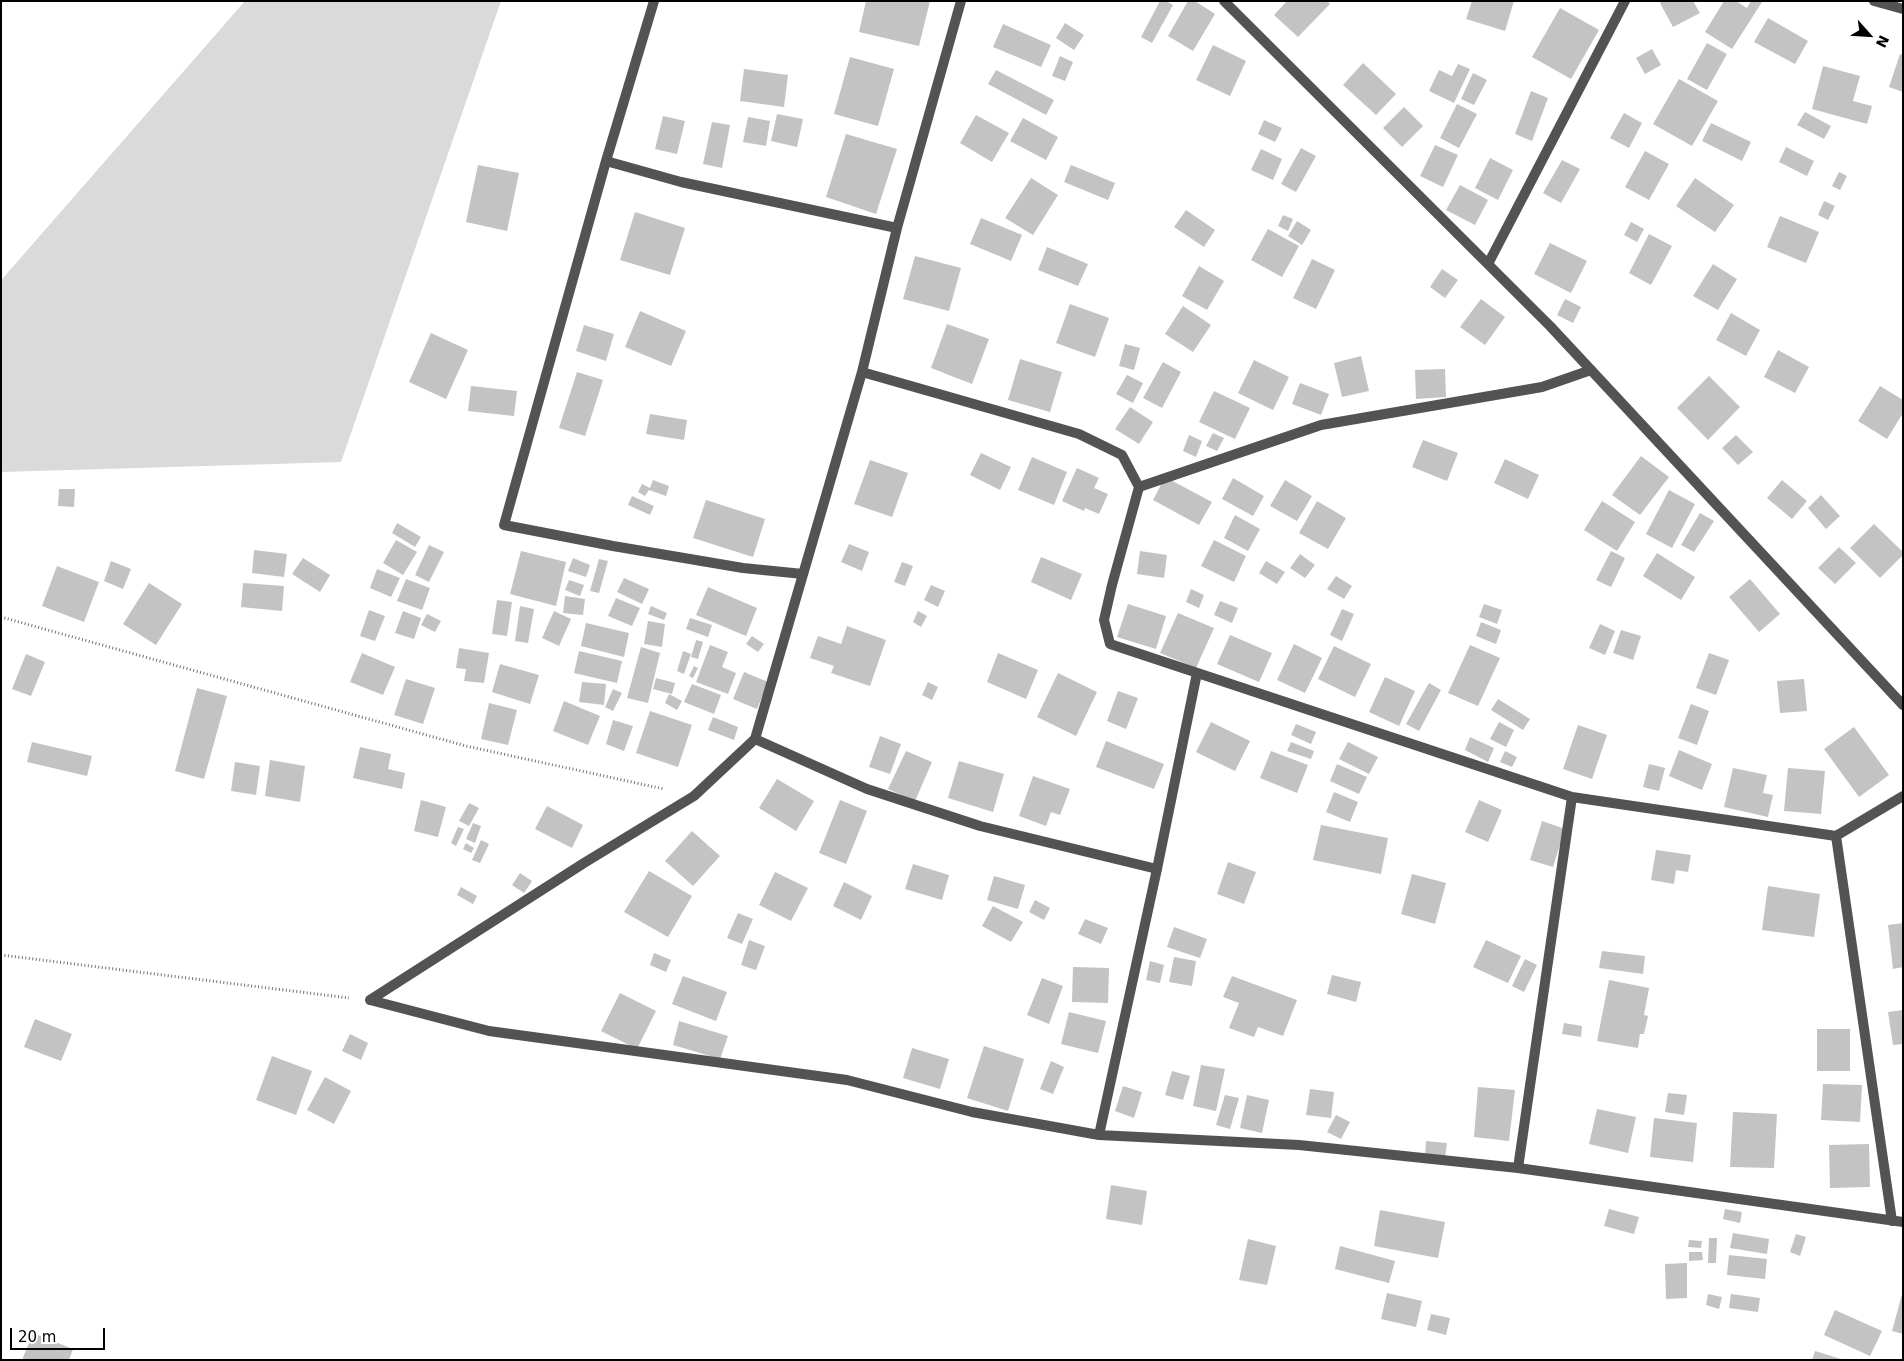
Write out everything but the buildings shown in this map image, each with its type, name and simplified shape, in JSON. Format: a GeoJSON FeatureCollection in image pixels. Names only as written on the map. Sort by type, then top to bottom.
{"type":"FeatureCollection","features":[{"type":"Feature","properties":{"kind":"street"},"geometry":{"type":"LineString","coordinates":[[654,1],[606,161],[504,525],[613,546],[734,566],[803,574]]}},
{"type":"Feature","properties":{"kind":"street"},"geometry":{"type":"LineString","coordinates":[[370,1000],[584,863],[694,796],[755,739],[862,372],[897,228],[961,1]]}},
{"type":"Feature","properties":{"kind":"street"},"geometry":{"type":"LineString","coordinates":[[1224,1],[1550,326],[1903,705]]}},
{"type":"Feature","properties":{"kind":"street"},"geometry":{"type":"LineString","coordinates":[[1488,264],[1625,1]]}},
{"type":"Feature","properties":{"kind":"street"},"geometry":{"type":"LineString","coordinates":[[1874,1],[1903,9]]}},
{"type":"Feature","properties":{"kind":"street"},"geometry":{"type":"LineString","coordinates":[[606,161],[681,182],[897,228]]}},
{"type":"Feature","properties":{"kind":"street"},"geometry":{"type":"LineString","coordinates":[[1139,488],[1321,425],[1542,387],[1591,370]]}},
{"type":"Feature","properties":{"kind":"street"},"geometry":{"type":"LineString","coordinates":[[862,372],[1079,434],[1122,455],[1139,488],[1104,620],[1110,644],[1572,798],[1836,836],[1903,796]]}},
{"type":"Feature","properties":{"kind":"street"},"geometry":{"type":"LineString","coordinates":[[1099,1136],[1198,673]]}},
{"type":"Feature","properties":{"kind":"street"},"geometry":{"type":"LineString","coordinates":[[755,739],[867,790],[980,826],[1157,869]]}},
{"type":"Feature","properties":{"kind":"street"},"geometry":{"type":"LineString","coordinates":[[1518,1168],[1572,798]]}},
{"type":"Feature","properties":{"kind":"street"},"geometry":{"type":"LineString","coordinates":[[370,1000],[489,1031],[847,1080],[972,1112],[1099,1136],[1299,1145],[1518,1168],[1897,1222],[1836,836]]}},
{"type":"Feature","properties":{"kind":"path"},"geometry":{"type":"LineString","coordinates":[[1,617],[466,746],[694,796]]}},
{"type":"Feature","properties":{"kind":"path"},"geometry":{"type":"LineString","coordinates":[[1,955],[370,1000]]}},
{"type":"Feature","properties":{"kind":"shaded area"},"geometry":{"type":"Polygon","coordinates":[[[245,1],[501,1],[341,462],[1,472],[1,284],[3,278],[245,1]]]}}]}
